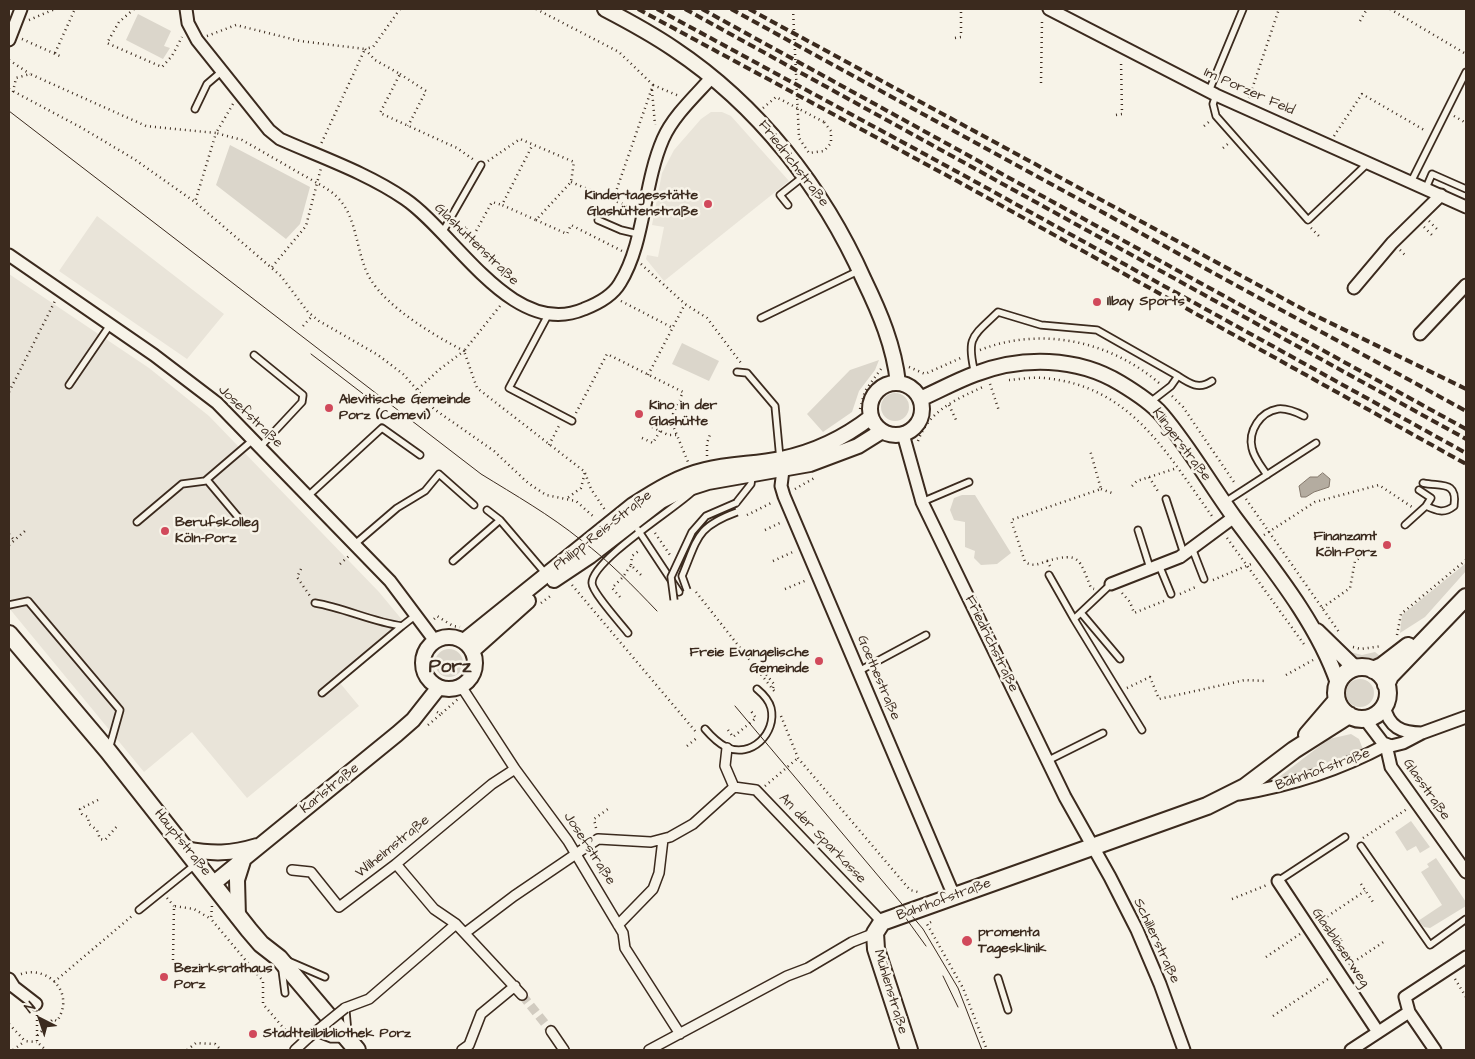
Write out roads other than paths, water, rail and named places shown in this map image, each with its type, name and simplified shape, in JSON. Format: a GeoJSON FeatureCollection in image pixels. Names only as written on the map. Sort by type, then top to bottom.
{"type":"FeatureCollection","features":[{"type":"Feature","properties":{"kind":"main road"},"geometry":{"type":"LineString","coordinates":[[1438,625],[1374,670],[1355,668],[1345,673],[1338,683],[1337,700],[1342,709],[1357,717],[1374,715],[1384,706],[1387,694],[1386,685],[1390,676],[1466,597]]}},
{"type":"Feature","properties":{"kind":"main road","name":"Hauptstraße"},"geometry":{"type":"LineString","coordinates":[[9,634],[108,751],[214,883],[238,917],[262,944],[280,958],[352,1045]]}},
{"type":"Feature","properties":{"kind":"main road"},"geometry":{"type":"LineString","coordinates":[[1374,670],[1386,685]]}},
{"type":"Feature","properties":{"kind":"main road","name":"Bahnhofstraße"},"geometry":{"type":"LineString","coordinates":[[1294,750],[1337,700]]}},
{"type":"Feature","properties":{"kind":"main road","name":"Bahnhofstraße"},"geometry":{"type":"LineString","coordinates":[[879,927],[950,888],[1093,847],[1186,814],[1229,796],[1261,776],[1294,750],[1357,717]]}},
{"type":"Feature","properties":{"kind":"main road","name":"Mühlenstraße"},"geometry":{"type":"LineString","coordinates":[[879,927],[876,949],[909,1050]]}},
{"type":"Feature","properties":{"kind":"street"},"geometry":{"type":"LineString","coordinates":[[10,37],[21,9]]}},
{"type":"Feature","properties":{"kind":"street","name":"Glashüttenstraße"},"geometry":{"type":"LineString","coordinates":[[186,9],[188,23],[197,40],[268,130],[280,139],[367,175],[407,200],[507,297],[548,315],[574,314],[594,305],[609,295],[619,285],[634,257],[649,180],[663,137],[712,77]]}},
{"type":"Feature","properties":{"kind":"street","name":"Friedrichstraße"},"geometry":{"type":"LineString","coordinates":[[605,9],[674,49],[712,77],[754,115],[804,176],[825,203],[860,270],[886,330],[897,369],[898,383]]}},
{"type":"Feature","properties":{"kind":"street","name":"Im Porzer Feld"},"geometry":{"type":"LineString","coordinates":[[1045,13],[1121,46],[1212,93],[1466,207]]}},
{"type":"Feature","properties":{"kind":"street"},"geometry":{"type":"LineString","coordinates":[[1354,288],[1392,243],[1441,195]]}},
{"type":"Feature","properties":{"kind":"street","name":"Josefstraße"},"geometry":{"type":"LineString","coordinates":[[9,255],[186,379],[217,403],[308,496],[352,549],[390,581],[435,641]]}},
{"type":"Feature","properties":{"kind":"street"},"geometry":{"type":"LineString","coordinates":[[1420,334],[1466,285]]}},
{"type":"Feature","properties":{"kind":"street","name":"Klingerstraße"},"geometry":{"type":"LineString","coordinates":[[920,399],[975,374],[998,367],[1054,361],[1082,367],[1109,376],[1149,403],[1162,415],[1312,628],[1338,683]]}},
{"type":"Feature","properties":{"kind":"street"},"geometry":{"type":"LineString","coordinates":[[898,383],[911,388],[920,399],[922,411],[918,423],[903,434],[889,434],[882,431],[865,415],[876,393],[890,384],[898,383]]}},
{"type":"Feature","properties":{"kind":"street","name":"Philipp-Reis-Straße"},"geometry":{"type":"LineString","coordinates":[[473,649],[559,576],[638,525],[661,501],[700,485],[752,475],[782,465],[849,433],[865,415]]}},
{"type":"Feature","properties":{"kind":"street","name":"Philipp-Reis-Straße"},"geometry":{"type":"LineString","coordinates":[[473,649],[547,575],[606,521],[655,491],[678,479],[706,470],[761,461],[782,465],[830,457],[858,446],[882,431]]}},
{"type":"Feature","properties":{"kind":"street","name":"Friedrichstraße"},"geometry":{"type":"LineString","coordinates":[[903,434],[922,502],[1048,761],[1093,847]]}},
{"type":"Feature","properties":{"kind":"street","name":"Goethestraße"},"geometry":{"type":"LineString","coordinates":[[782,465],[781,486],[784,496],[950,888]]}},
{"type":"Feature","properties":{"kind":"street"},"geometry":{"type":"LineString","coordinates":[[1108,588],[1188,551],[1234,517]]}},
{"type":"Feature","properties":{"kind":"street","name":"Klingerstraße"},"geometry":{"type":"LineString","coordinates":[[1312,628],[1355,668]]}},
{"type":"Feature","properties":{"kind":"street"},"geometry":{"type":"LineString","coordinates":[[444,637],[455,637],[473,649],[475,668],[464,690],[438,687],[431,682],[422,665],[423,656],[428,647],[444,637]]}},
{"type":"Feature","properties":{"kind":"street","name":"Karlstraße"},"geometry":{"type":"LineString","coordinates":[[214,883],[413,720],[438,687]]}},
{"type":"Feature","properties":{"kind":"street","name":"Josefstraße"},"geometry":{"type":"LineString","coordinates":[[464,690],[515,769],[575,854],[618,925],[625,948],[680,1034]]}},
{"type":"Feature","properties":{"kind":"street","name":"Bahnhofstraße"},"geometry":{"type":"LineString","coordinates":[[1384,706],[1388,719],[1398,729],[1409,733],[1422,733]]}},
{"type":"Feature","properties":{"kind":"street","name":"Bahnhofstraße"},"geometry":{"type":"LineString","coordinates":[[1357,717],[1386,745]]}},
{"type":"Feature","properties":{"kind":"street","name":"Bahnhofstraße"},"geometry":{"type":"LineString","coordinates":[[1229,796],[1274,788],[1366,756],[1386,745],[1403,743],[1422,733],[1466,717]]}},
{"type":"Feature","properties":{"kind":"street","name":"Glasstraße"},"geometry":{"type":"LineString","coordinates":[[1386,745],[1390,767],[1466,872]]}},
{"type":"Feature","properties":{"kind":"street"},"geometry":{"type":"LineString","coordinates":[[465,934],[598,839],[651,842],[663,839],[693,824],[734,787],[725,766],[727,748]]}},
{"type":"Feature","properties":{"kind":"street","name":"Wilhelmstraße"},"geometry":{"type":"LineString","coordinates":[[292,870],[311,872],[339,907],[396,864],[492,784],[515,769]]}},
{"type":"Feature","properties":{"kind":"street","name":"An der Sparkasse"},"geometry":{"type":"LineString","coordinates":[[734,787],[758,792],[879,927]]}},
{"type":"Feature","properties":{"kind":"street"},"geometry":{"type":"LineString","coordinates":[[618,925],[653,889],[659,873],[663,839]]}},
{"type":"Feature","properties":{"kind":"street"},"geometry":{"type":"LineString","coordinates":[[186,849],[211,854],[224,854],[262,845]]}},
{"type":"Feature","properties":{"kind":"street","name":"Schillerstraße"},"geometry":{"type":"LineString","coordinates":[[1093,847],[1149,957],[1184,1050]]}},
{"type":"Feature","properties":{"kind":"street"},"geometry":{"type":"LineString","coordinates":[[238,917],[237,880],[243,861]]}},
{"type":"Feature","properties":{"kind":"street"},"geometry":{"type":"LineString","coordinates":[[396,864],[434,909],[456,924],[522,995]]}},
{"type":"Feature","properties":{"kind":"street","name":"Glasbläserweg"},"geometry":{"type":"LineString","coordinates":[[1278,881],[1378,1032]]}},
{"type":"Feature","properties":{"kind":"street"},"geometry":{"type":"LineString","coordinates":[[297,1048],[310,1035],[345,1009],[369,999],[456,924]]}},
{"type":"Feature","properties":{"kind":"street","name":"Bahnhofstraße"},"geometry":{"type":"LineString","coordinates":[[649,1050],[787,976],[808,968],[879,927]]}},
{"type":"Feature","properties":{"kind":"street"},"geometry":{"type":"LineString","coordinates":[[1435,1050],[1409,1012],[1404,996],[1466,957]]}},
{"type":"Feature","properties":{"kind":"street"},"geometry":{"type":"LineString","coordinates":[[9,978],[14,987],[36,1004]]}},
{"type":"Feature","properties":{"kind":"street"},"geometry":{"type":"LineString","coordinates":[[462,1050],[469,1045],[481,1014],[515,986]]}},
{"type":"Feature","properties":{"kind":"street"},"geometry":{"type":"LineString","coordinates":[[1351,1050],[1409,1012]]}},
{"type":"Feature","properties":{"kind":"street"},"geometry":{"type":"LineString","coordinates":[[550,1031],[564,1050]]}},
{"type":"Feature","properties":{"kind":"lane"},"geometry":{"type":"LineString","coordinates":[[1242,9],[1212,93],[1216,116],[1308,220],[1368,163]]}},
{"type":"Feature","properties":{"kind":"lane"},"geometry":{"type":"LineString","coordinates":[[195,110],[207,84],[222,72]]}},
{"type":"Feature","properties":{"kind":"lane"},"geometry":{"type":"LineString","coordinates":[[1411,182],[1466,72]]}},
{"type":"Feature","properties":{"kind":"lane"},"geometry":{"type":"LineString","coordinates":[[442,233],[481,166]]}},
{"type":"Feature","properties":{"kind":"lane"},"geometry":{"type":"LineString","coordinates":[[1426,188],[1432,174],[1466,188]]}},
{"type":"Feature","properties":{"kind":"lane"},"geometry":{"type":"LineString","coordinates":[[788,205],[780,195],[804,176]]}},
{"type":"Feature","properties":{"kind":"lane"},"geometry":{"type":"LineString","coordinates":[[598,220],[621,230],[638,234]]}},
{"type":"Feature","properties":{"kind":"lane"},"geometry":{"type":"LineString","coordinates":[[761,318],[860,270]]}},
{"type":"Feature","properties":{"kind":"lane"},"geometry":{"type":"LineString","coordinates":[[975,374],[970,354],[972,336],[998,312],[1041,324],[1097,330],[1197,386],[1205,386],[1212,381]]}},
{"type":"Feature","properties":{"kind":"lane"},"geometry":{"type":"LineString","coordinates":[[548,315],[509,388],[572,421]]}},
{"type":"Feature","properties":{"kind":"lane"},"geometry":{"type":"LineString","coordinates":[[69,385],[110,325]]}},
{"type":"Feature","properties":{"kind":"lane"},"geometry":{"type":"LineString","coordinates":[[137,522],[182,484],[207,480],[257,443],[302,402],[303,395],[254,355]]}},
{"type":"Feature","properties":{"kind":"lane"},"geometry":{"type":"LineString","coordinates":[[737,372],[747,372],[775,406],[782,465]]}},
{"type":"Feature","properties":{"kind":"lane"},"geometry":{"type":"LineString","coordinates":[[1149,403],[1178,376]]}},
{"type":"Feature","properties":{"kind":"lane"},"geometry":{"type":"LineString","coordinates":[[1267,475],[1255,457],[1251,446],[1252,433],[1257,422],[1266,413],[1278,409],[1290,410],[1304,416]]}},
{"type":"Feature","properties":{"kind":"lane"},"geometry":{"type":"LineString","coordinates":[[308,496],[382,428],[420,455]]}},
{"type":"Feature","properties":{"kind":"lane"},"geometry":{"type":"LineString","coordinates":[[1224,503],[1316,443]]}},
{"type":"Feature","properties":{"kind":"lane"},"geometry":{"type":"LineString","coordinates":[[674,600],[671,577],[692,532],[706,516],[736,503],[751,484],[752,475],[761,461]]}},
{"type":"Feature","properties":{"kind":"lane"},"geometry":{"type":"LineString","coordinates":[[352,549],[397,508],[426,490],[439,474],[474,505]]}},
{"type":"Feature","properties":{"kind":"lane"},"geometry":{"type":"LineString","coordinates":[[207,480],[242,523]]}},
{"type":"Feature","properties":{"kind":"lane"},"geometry":{"type":"LineString","coordinates":[[922,502],[969,482]]}},
{"type":"Feature","properties":{"kind":"lane"},"geometry":{"type":"LineString","coordinates":[[1423,483],[1444,484],[1451,489],[1455,497],[1454,506],[1448,510],[1440,512],[1426,506]]}},
{"type":"Feature","properties":{"kind":"lane"},"geometry":{"type":"LineString","coordinates":[[1405,525],[1426,506],[1431,498],[1419,490]]}},
{"type":"Feature","properties":{"kind":"lane"},"geometry":{"type":"LineString","coordinates":[[655,491],[639,511],[638,525],[661,566],[680,592]]}},
{"type":"Feature","properties":{"kind":"lane"},"geometry":{"type":"LineString","coordinates":[[1166,499],[1188,551],[1204,579]]}},
{"type":"Feature","properties":{"kind":"lane"},"geometry":{"type":"LineString","coordinates":[[487,510],[500,520],[547,575]]}},
{"type":"Feature","properties":{"kind":"lane"},"geometry":{"type":"LineString","coordinates":[[687,590],[682,576],[703,529],[713,521],[737,512]]}},
{"type":"Feature","properties":{"kind":"lane"},"geometry":{"type":"LineString","coordinates":[[453,561],[500,520]]}},
{"type":"Feature","properties":{"kind":"lane"},"geometry":{"type":"LineString","coordinates":[[628,633],[594,589],[592,583],[606,561],[638,525]]}},
{"type":"Feature","properties":{"kind":"lane"},"geometry":{"type":"LineString","coordinates":[[1138,530],[1155,567],[1171,594]]}},
{"type":"Feature","properties":{"kind":"lane"},"geometry":{"type":"LineString","coordinates":[[1048,575],[1142,730]]}},
{"type":"Feature","properties":{"kind":"lane"},"geometry":{"type":"LineString","coordinates":[[1074,619],[1082,614],[1108,588]]}},
{"type":"Feature","properties":{"kind":"lane"},"geometry":{"type":"LineString","coordinates":[[9,606],[28,601],[120,710],[108,751]]}},
{"type":"Feature","properties":{"kind":"lane"},"geometry":{"type":"LineString","coordinates":[[315,603],[339,607],[387,624],[402,626]]}},
{"type":"Feature","properties":{"kind":"lane"},"geometry":{"type":"LineString","coordinates":[[1082,614],[1120,659]]}},
{"type":"Feature","properties":{"kind":"lane"},"geometry":{"type":"LineString","coordinates":[[322,693],[416,615]]}},
{"type":"Feature","properties":{"kind":"lane"},"geometry":{"type":"LineString","coordinates":[[859,671],[926,635]]}},
{"type":"Feature","properties":{"kind":"lane"},"geometry":{"type":"LineString","coordinates":[[705,729],[727,748],[743,750],[759,743],[771,727],[770,707],[757,688]]}},
{"type":"Feature","properties":{"kind":"lane"},"geometry":{"type":"LineString","coordinates":[[1048,761],[1103,733]]}},
{"type":"Feature","properties":{"kind":"lane"},"geometry":{"type":"LineString","coordinates":[[1278,881],[1345,837]]}},
{"type":"Feature","properties":{"kind":"lane"},"geometry":{"type":"LineString","coordinates":[[1361,843],[1430,945],[1466,919]]}},
{"type":"Feature","properties":{"kind":"lane"},"geometry":{"type":"LineString","coordinates":[[139,910],[198,863]]}},
{"type":"Feature","properties":{"kind":"lane"},"geometry":{"type":"LineString","coordinates":[[280,958],[325,978]]}},
{"type":"Feature","properties":{"kind":"lane"},"geometry":{"type":"LineString","coordinates":[[280,958],[285,993]]}},
{"type":"Feature","properties":{"kind":"lane"},"geometry":{"type":"LineString","coordinates":[[998,978],[1008,1010]]}},
{"type":"Feature","properties":{"kind":"lane"},"geometry":{"type":"LineString","coordinates":[[310,1035],[331,1038],[352,1045],[345,1009]]}},
{"type":"Feature","properties":{"kind":"tunnel"},"geometry":{"type":"LineString","coordinates":[[522,995],[551,1031]]}},
{"type":"Feature","properties":{"kind":"tram line"},"geometry":{"type":"LineString","coordinates":[[9,111],[481,474],[569,531],[611,565],[657,611]]}},
{"type":"Feature","properties":{"kind":"tram line"},"geometry":{"type":"LineString","coordinates":[[311,354],[379,406]]}},
{"type":"Feature","properties":{"kind":"tram line"},"geometry":{"type":"LineString","coordinates":[[735,706],[923,929],[958,988],[982,1050]]}},
{"type":"Feature","properties":{"kind":"tram line"},"geometry":{"type":"LineString","coordinates":[[905,917],[926,946]]}},
{"type":"Feature","properties":{"kind":"tram line"},"geometry":{"type":"LineString","coordinates":[[943,976],[958,1007]]}},
{"type":"Feature","properties":{"kind":"railway"},"geometry":{"type":"LineString","coordinates":[[638,9],[959,182],[1466,464]]}},
{"type":"Feature","properties":{"kind":"railway"},"geometry":{"type":"LineString","coordinates":[[657,9],[965,176],[1466,453]]}},
{"type":"Feature","properties":{"kind":"railway"},"geometry":{"type":"LineString","coordinates":[[685,9],[1466,439]]}},
{"type":"Feature","properties":{"kind":"railway"},"geometry":{"type":"LineString","coordinates":[[702,9],[1466,429]]}},
{"type":"Feature","properties":{"kind":"railway"},"geometry":{"type":"LineString","coordinates":[[731,9],[1466,411]]}},
{"type":"Feature","properties":{"kind":"railway"},"geometry":{"type":"LineString","coordinates":[[749,9],[1310,313],[1466,389]]}},
{"type":"Feature","properties":{"kind":"place","name":"Kindertagesstätte Glashüttenstraße"},"geometry":{"type":"Point","coordinates":[708,204]}},
{"type":"Feature","properties":{"kind":"place","name":"Ilbay Sports"},"geometry":{"type":"Point","coordinates":[1097,302]}},
{"type":"Feature","properties":{"kind":"place","name":"Alevitische Gemeinde Porz (Cemevi)"},"geometry":{"type":"Point","coordinates":[329,408]}},
{"type":"Feature","properties":{"kind":"place","name":"Kino in der Glashütte"},"geometry":{"type":"Point","coordinates":[639,414]}},
{"type":"Feature","properties":{"kind":"place","name":"Berufskolleg Köln-Porz"},"geometry":{"type":"Point","coordinates":[165,531]}},
{"type":"Feature","properties":{"kind":"place","name":"Finanzamt Köln-Porz"},"geometry":{"type":"Point","coordinates":[1387,545]}},
{"type":"Feature","properties":{"kind":"place","name":"Freie Evangelische Gemeinde"},"geometry":{"type":"Point","coordinates":[819,661]}},
{"type":"Feature","properties":{"kind":"place","name":"promenta Tagesklinik"},"geometry":{"type":"Point","coordinates":[967,941]}},
{"type":"Feature","properties":{"kind":"place","name":"Bezirksrathaus Porz"},"geometry":{"type":"Point","coordinates":[164,977]}},
{"type":"Feature","properties":{"kind":"place","name":"Stadtteilbibliothek Porz"},"geometry":{"type":"Point","coordinates":[253,1034]}},
{"type":"Feature","properties":{"kind":"district","name":"Porz"},"geometry":{"type":"Point","coordinates":[450,668]}}]}
